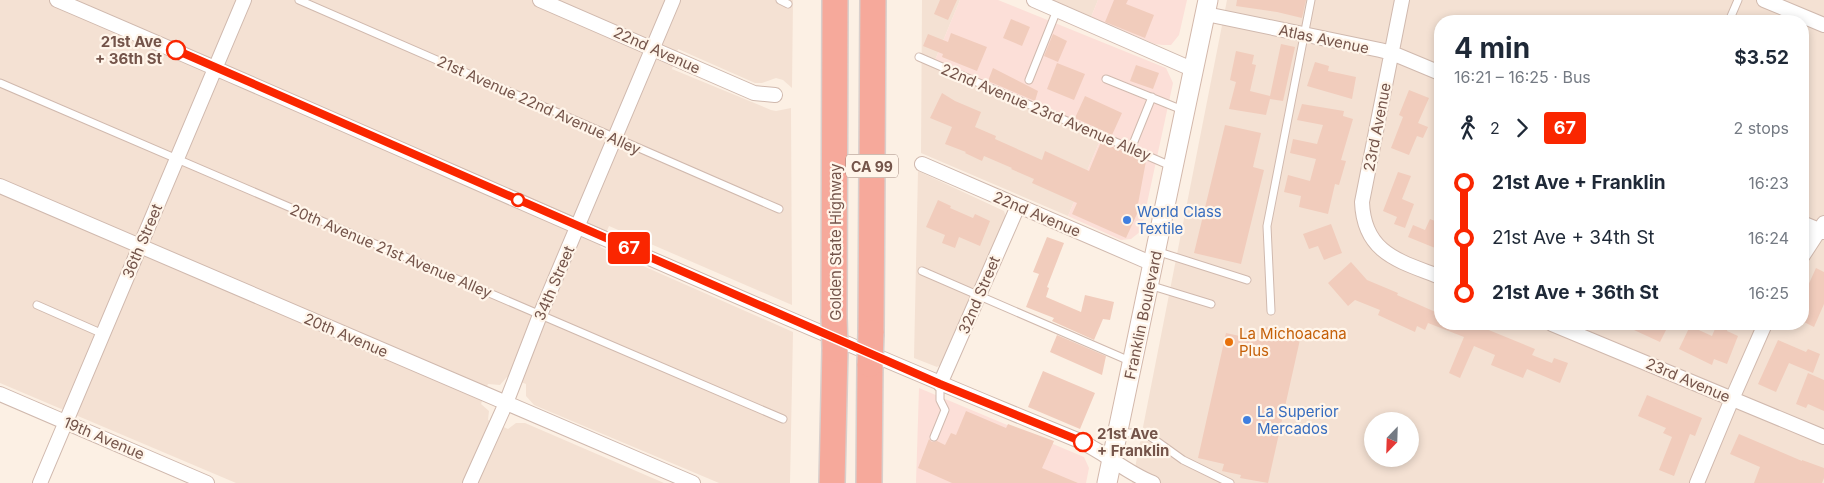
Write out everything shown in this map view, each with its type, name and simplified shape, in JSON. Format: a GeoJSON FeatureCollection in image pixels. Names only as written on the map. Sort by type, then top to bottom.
{"type":"FeatureCollection","features":[{"type":"Feature","properties":{"kind":"highway","name":"Golden State Highway"},"geometry":{"type":"LineString","coordinates":[[832,483],[835,349],[835,0]]}},
{"type":"Feature","properties":{"kind":"highway","name":"CA 99"},"geometry":{"type":"LineString","coordinates":[[870,483],[873,0]]}},
{"type":"Feature","properties":{"kind":"main road","name":"Franklin Boulevard"},"geometry":{"type":"LineString","coordinates":[[1107,483],[1207,7]]}},
{"type":"Feature","properties":{"kind":"street"},"geometry":{"type":"LineString","coordinates":[[57,0],[216,67],[940,384],[1091,446],[1135,476],[1153,483]]}},
{"type":"Feature","properties":{"kind":"street","name":"36th Street"},"geometry":{"type":"LineString","coordinates":[[40,483],[244,0]]}},
{"type":"Feature","properties":{"kind":"street","name":"22nd Avenue"},"geometry":{"type":"LineString","coordinates":[[540,0],[754,93],[775,95]]}},
{"type":"Feature","properties":{"kind":"street","name":"34th Street"},"geometry":{"type":"LineString","coordinates":[[470,483],[506,404],[540,315],[673,0]]}},
{"type":"Feature","properties":{"kind":"street"},"geometry":{"type":"LineString","coordinates":[[1034,0],[1194,70]]}},
{"type":"Feature","properties":{"kind":"street","name":"23rd Avenue"},"geometry":{"type":"LineString","coordinates":[[1402,0],[1362,202],[1363,217],[1367,231],[1382,250],[1392,257],[1434,274]]}},
{"type":"Feature","properties":{"kind":"street"},"geometry":{"type":"LineString","coordinates":[[1764,0],[1800,15]]}},
{"type":"Feature","properties":{"kind":"street","name":"Atlas Avenue"},"geometry":{"type":"LineString","coordinates":[[1207,7],[1304,34],[1392,53],[1434,70]]}},
{"type":"Feature","properties":{"kind":"street"},"geometry":{"type":"LineString","coordinates":[[1809,19],[1824,25]]}},
{"type":"Feature","properties":{"kind":"street","name":"22nd Avenue"},"geometry":{"type":"LineString","coordinates":[[922,164],[1018,206],[1155,257]]}},
{"type":"Feature","properties":{"kind":"street","name":"20th Avenue"},"geometry":{"type":"LineString","coordinates":[[0,186],[693,483]]}},
{"type":"Feature","properties":{"kind":"street","name":"32nd Street"},"geometry":{"type":"LineString","coordinates":[[940,384],[1018,206]]}},
{"type":"Feature","properties":{"kind":"street"},"geometry":{"type":"LineString","coordinates":[[1809,225],[1822,228],[1809,246]]}},
{"type":"Feature","properties":{"kind":"street","name":"23rd Avenue"},"geometry":{"type":"LineString","coordinates":[[1566,330],[1824,437]]}},
{"type":"Feature","properties":{"kind":"street"},"geometry":{"type":"LineString","coordinates":[[1697,483],[1762,330]]}},
{"type":"Feature","properties":{"kind":"street","name":"19th Avenue"},"geometry":{"type":"LineString","coordinates":[[0,394],[208,483]]}},
{"type":"Feature","properties":{"kind":"lane","name":"21st Avenue 22nd Avenue Alley"},"geometry":{"type":"LineString","coordinates":[[299,0],[779,209]]}},
{"type":"Feature","properties":{"kind":"lane"},"geometry":{"type":"LineString","coordinates":[[780,0],[788,4]]}},
{"type":"Feature","properties":{"kind":"lane"},"geometry":{"type":"LineString","coordinates":[[1271,311],[1267,226],[1311,0]]}},
{"type":"Feature","properties":{"kind":"lane"},"geometry":{"type":"LineString","coordinates":[[1731,15],[1738,0]]}},
{"type":"Feature","properties":{"kind":"lane"},"geometry":{"type":"LineString","coordinates":[[1029,80],[1058,10]]}},
{"type":"Feature","properties":{"kind":"lane","name":"22nd Avenue 23rd Avenue Alley"},"geometry":{"type":"LineString","coordinates":[[918,57],[1174,167]]}},
{"type":"Feature","properties":{"kind":"lane"},"geometry":{"type":"LineString","coordinates":[[1106,78],[1185,111]]}},
{"type":"Feature","properties":{"kind":"lane","name":"20th Avenue 21st Avenue Alley"},"geometry":{"type":"LineString","coordinates":[[0,82],[783,420]]}},
{"type":"Feature","properties":{"kind":"lane"},"geometry":{"type":"LineString","coordinates":[[1131,149],[1152,98]]}},
{"type":"Feature","properties":{"kind":"lane"},"geometry":{"type":"LineString","coordinates":[[1155,257],[1247,280]]}},
{"type":"Feature","properties":{"kind":"lane"},"geometry":{"type":"LineString","coordinates":[[922,271],[1132,363]]}},
{"type":"Feature","properties":{"kind":"lane"},"geometry":{"type":"LineString","coordinates":[[1149,285],[1211,304]]}},
{"type":"Feature","properties":{"kind":"lane"},"geometry":{"type":"LineString","coordinates":[[37,305],[103,334]]}},
{"type":"Feature","properties":{"kind":"lane"},"geometry":{"type":"LineString","coordinates":[[934,437],[945,410],[940,400],[940,384]]}},
{"type":"Feature","properties":{"kind":"lane"},"geometry":{"type":"LineString","coordinates":[[1118,433],[1141,433],[1183,460],[1230,483]]}},
{"type":"Feature","properties":{"kind":"shaded area"},"geometry":{"type":"Polygon","coordinates":[[[0,0],[793,0],[792,88],[783,80],[776,78],[762,83],[755,83],[678,49],[672,69],[771,110],[791,108],[792,305],[609,226],[600,247],[793,332],[790,483],[719,483],[534,405],[526,396],[526,384],[507,377],[500,385],[488,384],[481,404],[489,411],[488,420],[508,429],[516,423],[525,423],[664,483],[236,483],[0,383],[0,0]]]}},
{"type":"Feature","properties":{"kind":"shaded area"},"geometry":{"type":"Polygon","coordinates":[[[922,0],[960,0],[933,65],[1101,138],[1068,216],[921,153],[922,0]]]}},
{"type":"Feature","properties":{"kind":"shaded area"},"geometry":{"type":"Polygon","coordinates":[[[960,0],[998,0],[1166,68],[1173,83],[1141,231],[1131,239],[1121,240],[1068,216],[1101,138],[933,65],[960,0]]]}},
{"type":"Feature","properties":{"kind":"shaded area"},"geometry":{"type":"Polygon","coordinates":[[[1050,0],[1098,0],[1091,17],[1050,0]]]}},
{"type":"Feature","properties":{"kind":"shaded area"},"geometry":{"type":"Polygon","coordinates":[[[1098,0],[1187,0],[1179,35],[1171,45],[1163,45],[1155,44],[1091,17],[1098,0]]]}},
{"type":"Feature","properties":{"kind":"shaded area"},"geometry":{"type":"Polygon","coordinates":[[[1227,0],[1824,0],[1824,483],[1132,483],[1227,0]]]}},
{"type":"Feature","properties":{"kind":"shaded area"},"geometry":{"type":"Polygon","coordinates":[[[918,171],[1004,211],[1006,217],[943,364],[937,367],[914,358],[918,171]]]}},
{"type":"Feature","properties":{"kind":"shaded area"},"geometry":{"type":"Polygon","coordinates":[[[919,388],[1084,457],[1089,468],[1086,483],[916,483],[919,388]]]}},
{"type":"Feature","properties":{"kind":"building"},"geometry":{"type":"Polygon","coordinates":[[[940,0],[957,0],[948,20],[934,14],[940,0]]]}},
{"type":"Feature","properties":{"kind":"building"},"geometry":{"type":"Polygon","coordinates":[[[1114,0],[1128,0],[1126,4],[1154,15],[1145,38],[1105,22],[1114,0]]]}},
{"type":"Feature","properties":{"kind":"building"},"geometry":{"type":"Polygon","coordinates":[[[1237,0],[1306,0],[1302,18],[1236,6],[1237,0]]]}},
{"type":"Feature","properties":{"kind":"building"},"geometry":{"type":"Polygon","coordinates":[[[1011,19],[1030,27],[1022,46],[1003,38],[1011,19]]]}},
{"type":"Feature","properties":{"kind":"building"},"geometry":{"type":"Polygon","coordinates":[[[951,33],[987,47],[977,71],[942,57],[943,54],[923,46],[928,34],[948,42],[951,33]]]}},
{"type":"Feature","properties":{"kind":"building"},"geometry":{"type":"Polygon","coordinates":[[[1053,34],[1067,41],[1058,62],[1044,56],[1053,34]]]}},
{"type":"Feature","properties":{"kind":"building"},"geometry":{"type":"Polygon","coordinates":[[[1281,44],[1295,47],[1283,101],[1270,99],[1266,115],[1229,109],[1236,82],[1230,80],[1236,51],[1254,55],[1252,64],[1256,65],[1250,91],[1270,96],[1281,44]]]}},
{"type":"Feature","properties":{"kind":"building"},"geometry":{"type":"Polygon","coordinates":[[[1315,62],[1329,66],[1328,71],[1356,77],[1352,99],[1307,86],[1315,62]]]}},
{"type":"Feature","properties":{"kind":"building"},"geometry":{"type":"Polygon","coordinates":[[[1057,63],[1085,74],[1074,100],[1047,89],[1057,63]]]}},
{"type":"Feature","properties":{"kind":"building"},"geometry":{"type":"Polygon","coordinates":[[[1136,65],[1159,73],[1153,89],[1130,81],[1136,65]]]}},
{"type":"Feature","properties":{"kind":"building"},"geometry":{"type":"Polygon","coordinates":[[[993,68],[1038,91],[1035,101],[988,81],[993,68]]]}},
{"type":"Feature","properties":{"kind":"building"},"geometry":{"type":"Polygon","coordinates":[[[1409,90],[1429,98],[1418,123],[1428,127],[1423,138],[1417,136],[1409,155],[1391,148],[1403,117],[1399,115],[1409,90]]]}},
{"type":"Feature","properties":{"kind":"building"},"geometry":{"type":"Polygon","coordinates":[[[942,93],[981,112],[975,127],[996,136],[995,139],[1042,160],[1045,151],[1089,171],[1101,142],[1146,161],[1138,204],[1141,205],[1126,238],[1072,214],[1077,203],[1032,183],[1034,179],[984,156],[982,161],[945,144],[952,127],[930,118],[942,93]]]}},
{"type":"Feature","properties":{"kind":"building"},"geometry":{"type":"Polygon","coordinates":[[[1085,96],[1122,113],[1112,135],[1075,118],[1085,96]]]}},
{"type":"Feature","properties":{"kind":"building"},"geometry":{"type":"Polygon","coordinates":[[[1302,104],[1344,111],[1343,116],[1353,119],[1341,160],[1346,161],[1339,185],[1335,184],[1328,214],[1299,207],[1301,196],[1284,192],[1288,175],[1310,181],[1316,159],[1290,153],[1293,139],[1317,144],[1323,125],[1297,120],[1302,104]]]}},
{"type":"Feature","properties":{"kind":"building"},"geometry":{"type":"Polygon","coordinates":[[[1225,125],[1261,133],[1253,167],[1264,170],[1241,264],[1194,253],[1225,125]]]}},
{"type":"Feature","properties":{"kind":"building"},"geometry":{"type":"Polygon","coordinates":[[[1398,172],[1411,176],[1402,199],[1414,204],[1405,228],[1394,224],[1397,217],[1383,211],[1398,172]]]}},
{"type":"Feature","properties":{"kind":"building"},"geometry":{"type":"Polygon","coordinates":[[[938,200],[951,206],[950,208],[973,218],[975,214],[990,221],[980,246],[959,237],[955,248],[942,243],[945,235],[926,227],[938,200]]]}},
{"type":"Feature","properties":{"kind":"building"},"geometry":{"type":"Polygon","coordinates":[[[1430,219],[1434,221],[1434,248],[1408,237],[1413,225],[1425,230],[1430,219]]]}},
{"type":"Feature","properties":{"kind":"building"},"geometry":{"type":"Polygon","coordinates":[[[1331,224],[1342,253],[1324,260],[1318,246],[1309,249],[1303,234],[1331,224]]]}},
{"type":"Feature","properties":{"kind":"building"},"geometry":{"type":"Polygon","coordinates":[[[1047,237],[1064,243],[1047,287],[1049,288],[1046,297],[1081,312],[1085,295],[1114,302],[1110,320],[1103,319],[1094,340],[1052,321],[1054,318],[1026,307],[1039,274],[1033,272],[1047,237]]]}},
{"type":"Feature","properties":{"kind":"building"},"geometry":{"type":"Polygon","coordinates":[[[1351,262],[1367,280],[1434,311],[1434,325],[1428,323],[1425,330],[1417,326],[1415,332],[1378,315],[1380,310],[1355,300],[1348,306],[1328,283],[1351,262]]]}},
{"type":"Feature","properties":{"kind":"building"},"geometry":{"type":"Polygon","coordinates":[[[1816,268],[1824,272],[1824,304],[1814,327],[1809,324],[1809,284],[1816,268]]]}},
{"type":"Feature","properties":{"kind":"building"},"geometry":{"type":"Polygon","coordinates":[[[1265,327],[1301,335],[1268,483],[1240,478],[1241,475],[1222,471],[1224,464],[1198,458],[1226,333],[1262,341],[1265,327]]]}},
{"type":"Feature","properties":{"kind":"building"},"geometry":{"type":"Polygon","coordinates":[[[1446,330],[1489,330],[1535,349],[1532,355],[1552,363],[1554,358],[1568,363],[1560,383],[1527,369],[1523,378],[1491,365],[1495,355],[1474,346],[1460,378],[1449,373],[1464,337],[1446,330]]]}},
{"type":"Feature","properties":{"kind":"building"},"geometry":{"type":"Polygon","coordinates":[[[1634,330],[1666,330],[1660,342],[1634,330]]]}},
{"type":"Feature","properties":{"kind":"building"},"geometry":{"type":"Polygon","coordinates":[[[1688,330],[1699,330],[1712,336],[1714,330],[1727,330],[1738,336],[1727,364],[1714,359],[1712,365],[1679,349],[1688,330]]]}},
{"type":"Feature","properties":{"kind":"building"},"geometry":{"type":"Polygon","coordinates":[[[1057,335],[1106,356],[1102,375],[1050,352],[1057,335]]]}},
{"type":"Feature","properties":{"kind":"building"},"geometry":{"type":"Polygon","coordinates":[[[1778,340],[1806,352],[1808,349],[1820,354],[1813,373],[1789,363],[1776,392],[1758,384],[1778,340]]]}},
{"type":"Feature","properties":{"kind":"building"},"geometry":{"type":"Polygon","coordinates":[[[1043,371],[1095,393],[1080,429],[1028,407],[1043,371]]]}},
{"type":"Feature","properties":{"kind":"building"},"geometry":{"type":"Polygon","coordinates":[[[1808,373],[1824,380],[1824,411],[1808,404],[1806,408],[1796,404],[1808,373]]]}},
{"type":"Feature","properties":{"kind":"building"},"geometry":{"type":"Polygon","coordinates":[[[1647,395],[1702,418],[1695,436],[1690,434],[1674,476],[1659,470],[1672,437],[1663,433],[1666,428],[1638,416],[1647,395]]]}},
{"type":"Feature","properties":{"kind":"building"},"geometry":{"type":"Polygon","coordinates":[[[966,411],[1006,428],[1008,424],[1054,441],[1042,468],[1078,483],[952,483],[918,468],[929,439],[932,442],[937,441],[945,445],[951,433],[956,435],[966,411]]]}},
{"type":"Feature","properties":{"kind":"building"},"geometry":{"type":"Polygon","coordinates":[[[1739,434],[1802,461],[1824,468],[1822,483],[1754,483],[1760,467],[1730,454],[1739,434]]]}},
{"type":"Feature","properties":{"kind":"bus line","name":"67"},"geometry":{"type":"LineString","coordinates":[[176,50],[940,384],[1083,442]]}},
{"type":"Feature","properties":{"kind":"place","name":"21st Ave + 36th St"},"geometry":{"type":"Point","coordinates":[176,50]}},
{"type":"Feature","properties":{"kind":"place","name":"World Class Textile"},"geometry":{"type":"Point","coordinates":[1127,220]}},
{"type":"Feature","properties":{"kind":"place","name":"La Michoacana Plus"},"geometry":{"type":"Point","coordinates":[1229,342]}},
{"type":"Feature","properties":{"kind":"place","name":"La Superior Mercados"},"geometry":{"type":"Point","coordinates":[1247,420]}},
{"type":"Feature","properties":{"kind":"place","name":"21st Ave + Franklin"},"geometry":{"type":"Point","coordinates":[1083,442]}}]}
